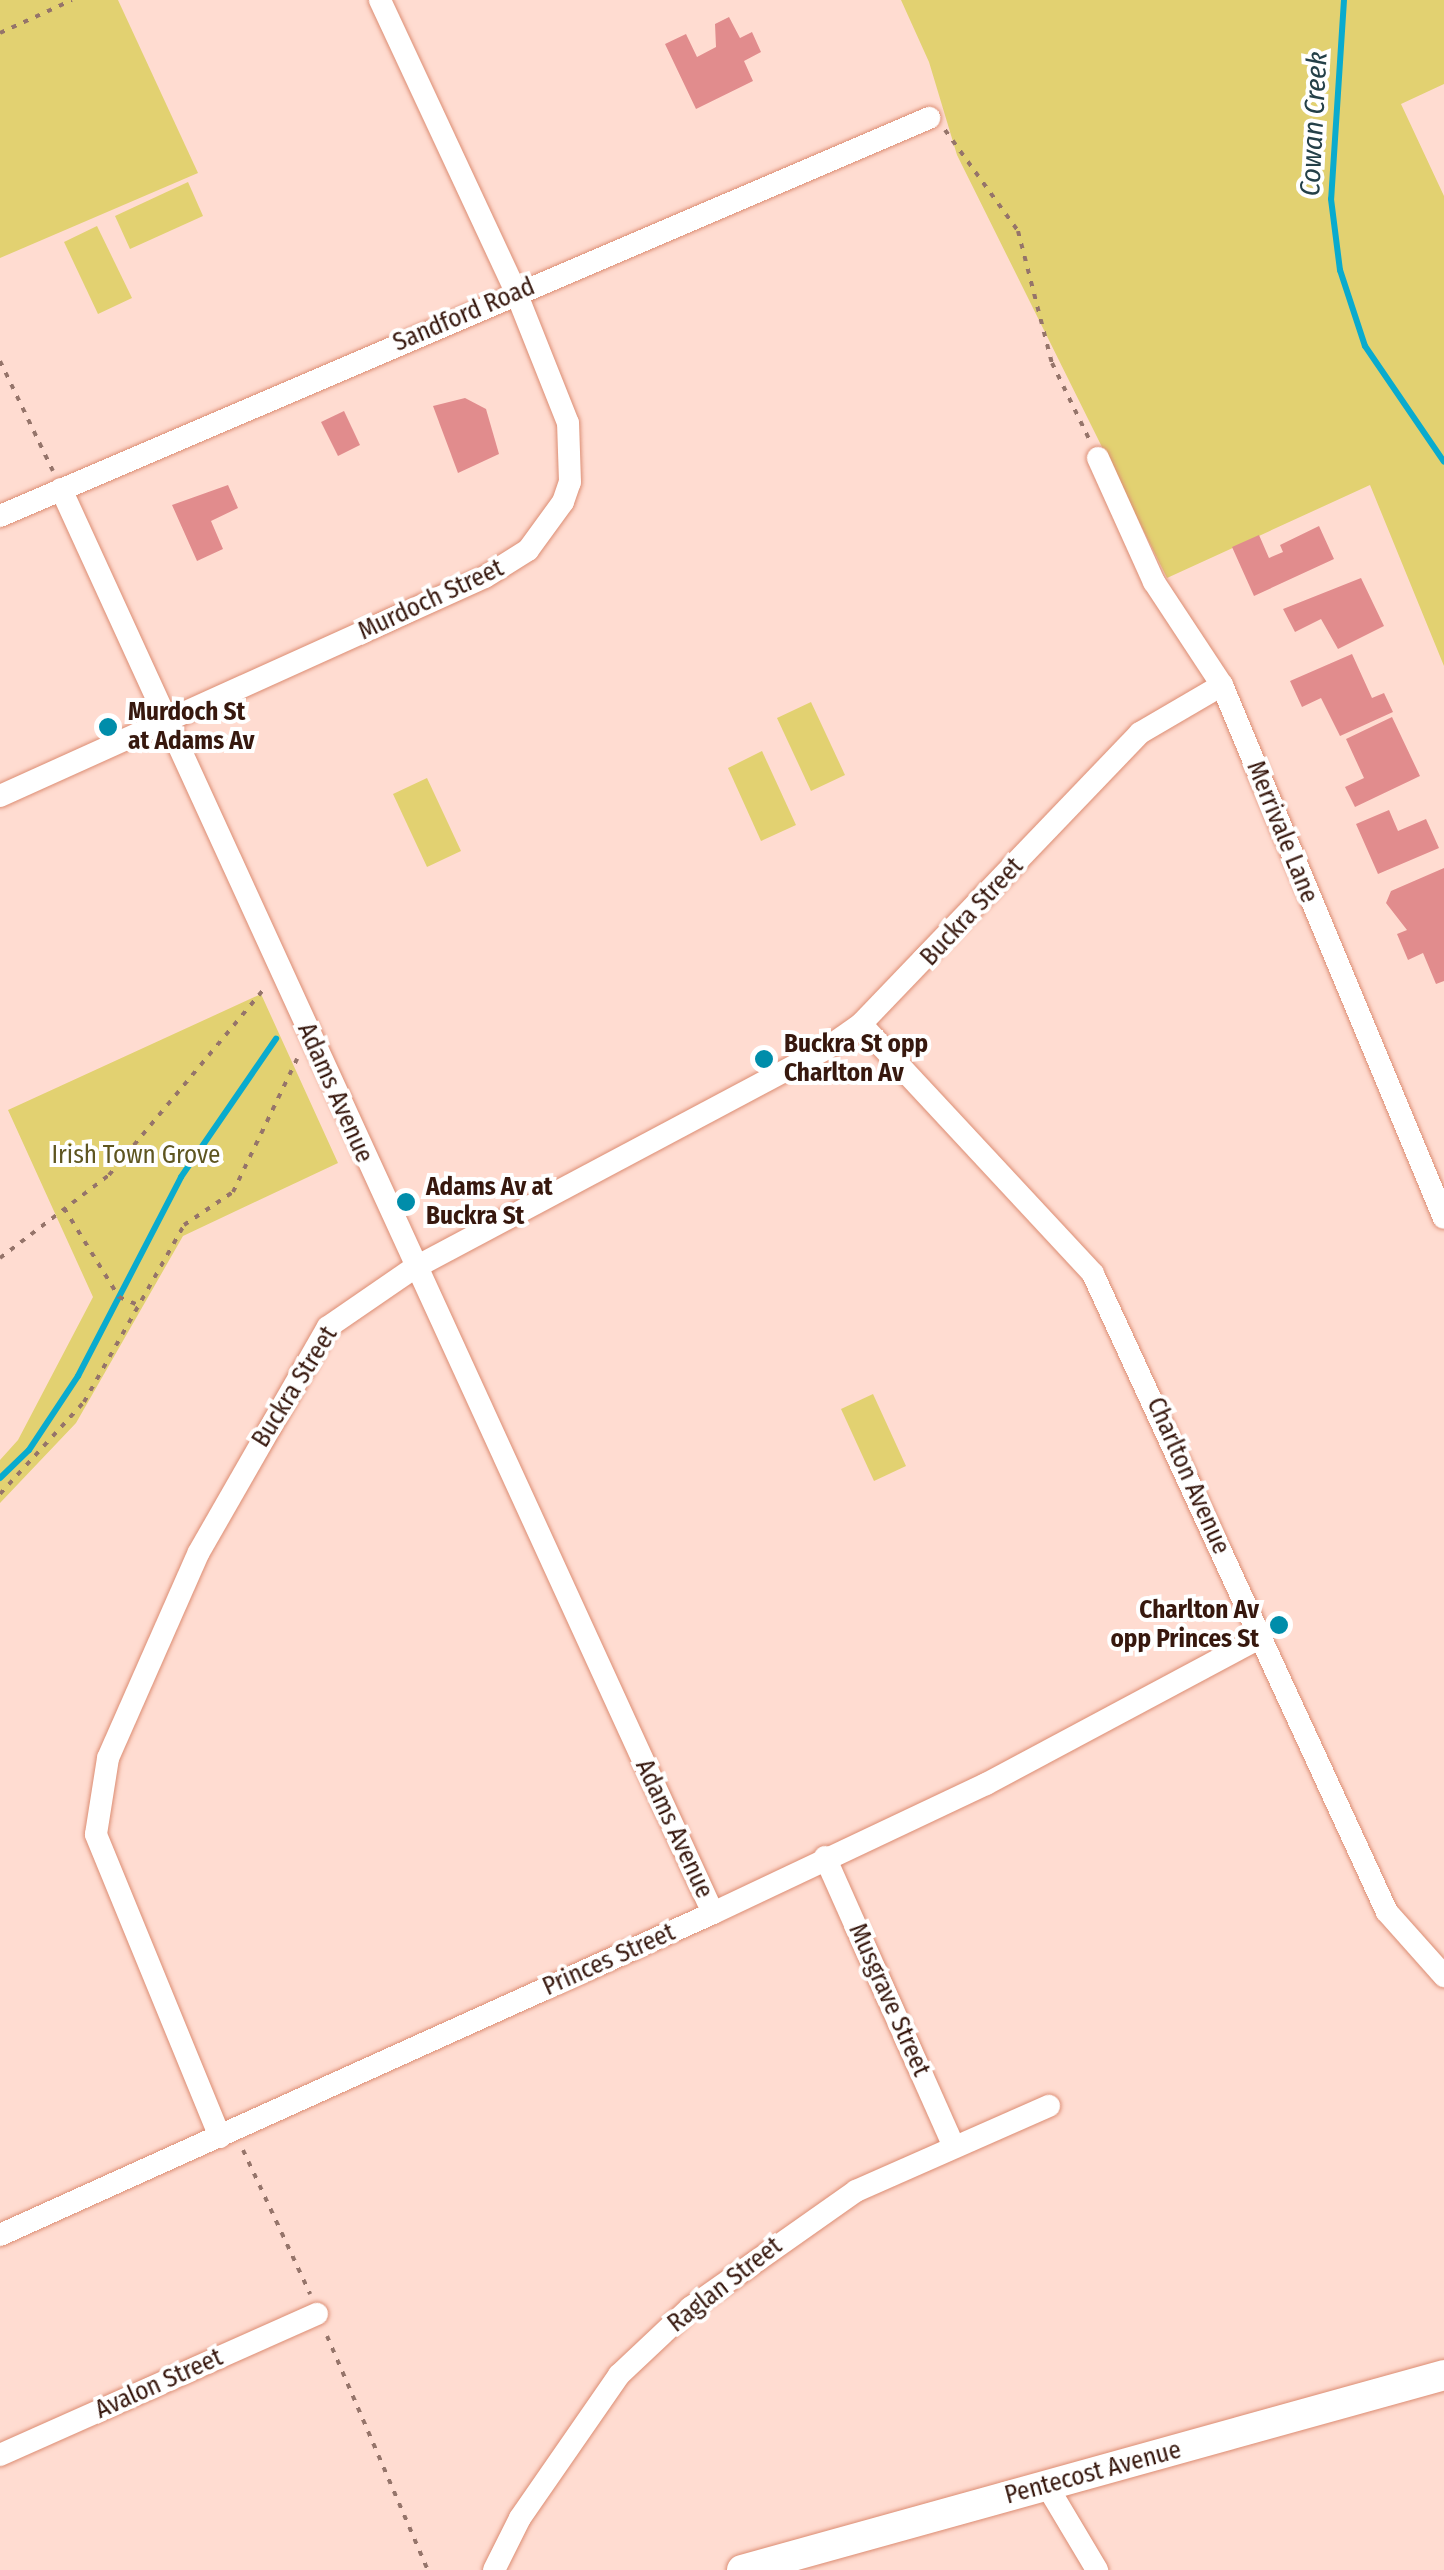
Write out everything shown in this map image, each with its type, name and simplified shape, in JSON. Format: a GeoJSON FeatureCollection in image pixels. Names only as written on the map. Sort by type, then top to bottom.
{"type":"FeatureCollection","features":[{"type":"Feature","properties":{"kind":"street","name":"Murdoch Street"},"geometry":{"type":"LineString","coordinates":[[0,796],[485,577],[542,536],[570,482],[568,424],[516,292],[380,0]]}},
{"type":"Feature","properties":{"kind":"street","name":"Sandford Road"},"geometry":{"type":"LineString","coordinates":[[0,516],[929,118]]}},
{"type":"Feature","properties":{"kind":"street","name":"Merrivale Lane"},"geometry":{"type":"LineString","coordinates":[[1098,458],[1154,582],[1222,685],[1444,1218]]}},
{"type":"Feature","properties":{"kind":"street","name":"Adams Avenue"},"geometry":{"type":"LineString","coordinates":[[61,489],[414,1268],[713,1913]]}},
{"type":"Feature","properties":{"kind":"street","name":"Buckra Street"},"geometry":{"type":"LineString","coordinates":[[230,2140],[96,1834],[108,1758],[199,1552],[290,1387],[328,1327],[414,1268],[861,1024],[1140,733],[1222,685]]}},
{"type":"Feature","properties":{"kind":"street","name":"Charlton Avenue"},"geometry":{"type":"LineString","coordinates":[[861,1024],[1093,1274],[1387,1912],[1444,1976]]}},
{"type":"Feature","properties":{"kind":"street","name":"Princes Street"},"geometry":{"type":"LineString","coordinates":[[0,2235],[230,2140],[713,1913],[825,1856],[986,1784],[1260,1638]]}},
{"type":"Feature","properties":{"kind":"street","name":"Musgrave Street"},"geometry":{"type":"LineString","coordinates":[[825,1856],[953,2144]]}},
{"type":"Feature","properties":{"kind":"street","name":"Raglan Street"},"geometry":{"type":"LineString","coordinates":[[494,2570],[520,2518],[619,2375],[690,2308],[856,2192],[953,2144],[1049,2106]]}},
{"type":"Feature","properties":{"kind":"street","name":"Avalon Street"},"geometry":{"type":"LineString","coordinates":[[0,2455],[317,2314]]}},
{"type":"Feature","properties":{"kind":"street","name":"Pentecost Avenue"},"geometry":{"type":"LineString","coordinates":[[742,2570],[1444,2375]]}},
{"type":"Feature","properties":{"kind":"street"},"geometry":{"type":"LineString","coordinates":[[1047,2486],[1096,2570]]}},
{"type":"Feature","properties":{"kind":"path"},"geometry":{"type":"LineString","coordinates":[[0,32],[72,0]]}},
{"type":"Feature","properties":{"kind":"path"},"geometry":{"type":"LineString","coordinates":[[929,118],[952,135],[1018,230],[1052,362],[1098,458]]}},
{"type":"Feature","properties":{"kind":"path"},"geometry":{"type":"LineString","coordinates":[[0,361],[61,489]]}},
{"type":"Feature","properties":{"kind":"path"},"geometry":{"type":"LineString","coordinates":[[0,1258],[109,1175],[278,966]]}},
{"type":"Feature","properties":{"kind":"path"},"geometry":{"type":"LineString","coordinates":[[0,1494],[84,1402],[184,1225],[233,1192],[280,1106],[307,1031]]}},
{"type":"Feature","properties":{"kind":"path"},"geometry":{"type":"LineString","coordinates":[[64,1208],[118,1297],[139,1305]]}},
{"type":"Feature","properties":{"kind":"path"},"geometry":{"type":"LineString","coordinates":[[230,2140],[317,2314],[428,2570]]}},
{"type":"Feature","properties":{"kind":"green space"},"geometry":{"type":"Polygon","coordinates":[[[0,0],[118,0],[198,173],[0,258],[0,0]]]}},
{"type":"Feature","properties":{"kind":"green space"},"geometry":{"type":"Polygon","coordinates":[[[901,0],[1444,0],[1444,84],[1401,104],[1444,196],[1444,666],[1370,485],[1167,578],[957,155],[929,62],[901,0]]]}},
{"type":"Feature","properties":{"kind":"green space"},"geometry":{"type":"Polygon","coordinates":[[[188,182],[203,216],[130,249],[115,216],[188,182]]]}},
{"type":"Feature","properties":{"kind":"green space"},"geometry":{"type":"Polygon","coordinates":[[[97,226],[132,298],[98,314],[64,242],[97,226]]]}},
{"type":"Feature","properties":{"kind":"green space"},"geometry":{"type":"Polygon","coordinates":[[[811,702],[845,775],[811,791],[777,718],[811,702]]]}},
{"type":"Feature","properties":{"kind":"green space"},"geometry":{"type":"Polygon","coordinates":[[[762,751],[796,825],[761,841],[728,768],[762,751]]]}},
{"type":"Feature","properties":{"kind":"green space"},"geometry":{"type":"Polygon","coordinates":[[[427,778],[461,851],[427,867],[393,794],[427,778]]]}},
{"type":"Feature","properties":{"kind":"green space","name":"Irish Town Grove"},"geometry":{"type":"Polygon","coordinates":[[[261,994],[338,1163],[183,1236],[76,1423],[0,1503],[0,1460],[18,1440],[93,1297],[8,1110],[261,994]]]}},
{"type":"Feature","properties":{"kind":"green space"},"geometry":{"type":"Polygon","coordinates":[[[873,1394],[906,1466],[874,1481],[841,1409],[873,1394]]]}},
{"type":"Feature","properties":{"kind":"building"},"geometry":{"type":"Polygon","coordinates":[[[729,17],[740,38],[752,32],[761,52],[744,61],[753,81],[696,109],[665,44],[686,34],[697,57],[716,47],[715,24],[729,17]]]}},
{"type":"Feature","properties":{"kind":"building"},"geometry":{"type":"Polygon","coordinates":[[[465,398],[486,409],[499,454],[458,473],[433,406],[465,398]]]}},
{"type":"Feature","properties":{"kind":"building"},"geometry":{"type":"Polygon","coordinates":[[[344,411],[360,445],[338,456],[321,422],[344,411]]]}},
{"type":"Feature","properties":{"kind":"building"},"geometry":{"type":"Polygon","coordinates":[[[228,485],[238,508],[211,521],[223,549],[197,561],[172,505],[228,485]]]}},
{"type":"Feature","properties":{"kind":"building"},"geometry":{"type":"Polygon","coordinates":[[[1319,526],[1334,559],[1254,596],[1232,547],[1259,535],[1269,558],[1283,552],[1280,545],[1319,526]]]}},
{"type":"Feature","properties":{"kind":"building"},"geometry":{"type":"Polygon","coordinates":[[[1361,578],[1384,626],[1338,649],[1321,619],[1295,632],[1283,609],[1361,578]]]}},
{"type":"Feature","properties":{"kind":"building"},"geometry":{"type":"Polygon","coordinates":[[[1352,654],[1372,698],[1384,693],[1393,712],[1340,736],[1321,698],[1302,707],[1290,681],[1352,654]]]}},
{"type":"Feature","properties":{"kind":"building"},"geometry":{"type":"Polygon","coordinates":[[[1392,717],[1420,776],[1355,807],[1345,787],[1364,778],[1346,739],[1392,717]]]}},
{"type":"Feature","properties":{"kind":"building"},"geometry":{"type":"Polygon","coordinates":[[[1389,810],[1398,831],[1426,819],[1439,848],[1378,874],[1356,824],[1389,810]]]}},
{"type":"Feature","properties":{"kind":"building"},"geometry":{"type":"Polygon","coordinates":[[[1444,868],[1444,981],[1436,984],[1423,953],[1408,960],[1397,934],[1407,930],[1386,903],[1391,891],[1444,868]]]}},
{"type":"Feature","properties":{"kind":"waterway","name":"Cowan Creek"},"geometry":{"type":"LineString","coordinates":[[1344,0],[1331,199],[1340,270],[1365,346],[1444,462]]}},
{"type":"Feature","properties":{"kind":"waterway"},"geometry":{"type":"LineString","coordinates":[[0,1478],[29,1450],[78,1376],[181,1177],[276,1039]]}},
{"type":"Feature","properties":{"kind":"place","name":"Murdoch St at Adams Av"},"geometry":{"type":"Point","coordinates":[108,727]}},
{"type":"Feature","properties":{"kind":"place","name":"Buckra St opp Charlton Av"},"geometry":{"type":"Point","coordinates":[764,1059]}},
{"type":"Feature","properties":{"kind":"place","name":"Adams Av at Buckra St"},"geometry":{"type":"Point","coordinates":[406,1202]}},
{"type":"Feature","properties":{"kind":"place","name":"Charlton Av opp Princes St"},"geometry":{"type":"Point","coordinates":[1279,1625]}}]}
